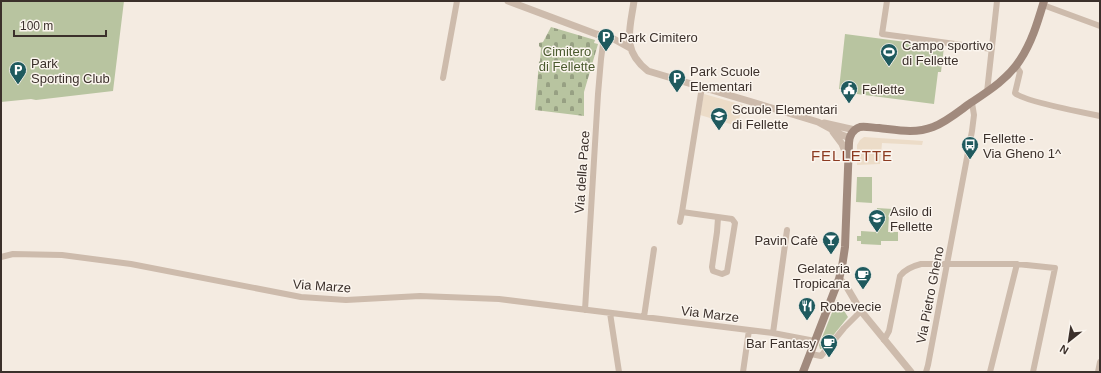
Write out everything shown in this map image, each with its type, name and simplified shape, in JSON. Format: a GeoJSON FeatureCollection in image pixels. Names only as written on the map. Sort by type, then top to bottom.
{"type":"FeatureCollection","features":[{"type":"Feature","properties":{"kind":"main road"},"geometry":{"type":"LineString","coordinates":[[803,372],[839,279],[842,267],[845,247],[848,159],[850,138],[855,130],[862,127],[908,131],[925,130],[941,123],[972,103],[1010,73],[1016,66],[1031,40],[1044,3]]}},
{"type":"Feature","properties":{"kind":"street"},"geometry":{"type":"LineString","coordinates":[[442,78],[457,1]]}},
{"type":"Feature","properties":{"kind":"street"},"geometry":{"type":"LineString","coordinates":[[508,1],[612,38],[630,48]]}},
{"type":"Feature","properties":{"kind":"street"},"geometry":{"type":"LineString","coordinates":[[634,1],[629,34],[630,48],[636,59],[653,73],[818,122],[855,130]]}},
{"type":"Feature","properties":{"kind":"street"},"geometry":{"type":"LineString","coordinates":[[887,1],[882,34],[992,49]]}},
{"type":"Feature","properties":{"kind":"street"},"geometry":{"type":"LineString","coordinates":[[987,92],[997,1]]}},
{"type":"Feature","properties":{"kind":"street"},"geometry":{"type":"LineString","coordinates":[[1044,3],[1100,26]]}},
{"type":"Feature","properties":{"kind":"street"},"geometry":{"type":"LineString","coordinates":[[612,38],[629,34]]}},
{"type":"Feature","properties":{"kind":"street","name":"Via della Pace"},"geometry":{"type":"LineString","coordinates":[[585,310],[598,94],[604,36]]}},
{"type":"Feature","properties":{"kind":"street"},"geometry":{"type":"LineString","coordinates":[[1016,66],[1020,72],[1015,93],[1017,96],[1100,116]]}},
{"type":"Feature","properties":{"kind":"street"},"geometry":{"type":"LineString","coordinates":[[680,222],[702,87]]}},
{"type":"Feature","properties":{"kind":"street","name":"Via Pietro Gheno"},"geometry":{"type":"LineString","coordinates":[[926,372],[974,119],[972,103]]}},
{"type":"Feature","properties":{"kind":"street"},"geometry":{"type":"LineString","coordinates":[[818,122],[850,138]]}},
{"type":"Feature","properties":{"kind":"street"},"geometry":{"type":"LineString","coordinates":[[828,128],[842,144],[848,159]]}},
{"type":"Feature","properties":{"kind":"street"},"geometry":{"type":"LineString","coordinates":[[682,212],[732,219],[734,223],[727,272],[722,274],[713,270],[712,267],[718,218]]}},
{"type":"Feature","properties":{"kind":"street"},"geometry":{"type":"LineString","coordinates":[[773,333],[787,230]]}},
{"type":"Feature","properties":{"kind":"street"},"geometry":{"type":"LineString","coordinates":[[644,317],[654,249]]}},
{"type":"Feature","properties":{"kind":"street","name":"Via Marze"},"geometry":{"type":"LineString","coordinates":[[1,257],[13,254],[62,255],[131,264],[301,297],[346,300],[420,296],[499,299],[773,333],[815,341]]}},
{"type":"Feature","properties":{"kind":"street"},"geometry":{"type":"LineString","coordinates":[[990,372],[1017,264]]}},
{"type":"Feature","properties":{"kind":"street"},"geometry":{"type":"LineString","coordinates":[[884,340],[889,331],[898,281],[902,272],[915,265],[1017,264],[1055,268],[1033,372]]}},
{"type":"Feature","properties":{"kind":"street"},"geometry":{"type":"LineString","coordinates":[[839,279],[845,284],[861,311],[911,372]]}},
{"type":"Feature","properties":{"kind":"street"},"geometry":{"type":"LineString","coordinates":[[810,354],[821,356],[844,328],[861,311]]}},
{"type":"Feature","properties":{"kind":"street"},"geometry":{"type":"LineString","coordinates":[[610,313],[619,372]]}},
{"type":"Feature","properties":{"kind":"street"},"geometry":{"type":"LineString","coordinates":[[743,372],[749,330]]}},
{"type":"Feature","properties":{"kind":"street"},"geometry":{"type":"LineString","coordinates":[[1098,372],[1100,362]]}},
{"type":"Feature","properties":{"kind":"green space"},"geometry":{"type":"Polygon","coordinates":[[[1,1],[124,1],[113,91],[36,100],[31,99],[1,102],[1,1]]]}},
{"type":"Feature","properties":{"kind":"green space","name":"Cimitero di Fellette"},"geometry":{"type":"Polygon","coordinates":[[[551,27],[595,40],[594,43],[598,44],[584,92],[584,116],[535,110],[541,48],[539,43],[543,42],[551,27]]]}},
{"type":"Feature","properties":{"kind":"green space","name":"Campo sportivo di Fellette"},"geometry":{"type":"Polygon","coordinates":[[[845,34],[944,47],[941,72],[938,72],[934,104],[857,94],[857,92],[839,89],[845,34]]]}},
{"type":"Feature","properties":{"kind":"green space"},"geometry":{"type":"Polygon","coordinates":[[[857,177],[872,177],[872,203],[856,202],[857,177]]]}},
{"type":"Feature","properties":{"kind":"green space"},"geometry":{"type":"Polygon","coordinates":[[[877,208],[893,209],[893,215],[889,215],[888,232],[898,232],[898,241],[881,241],[881,245],[861,244],[861,241],[857,241],[857,236],[861,236],[861,231],[876,232],[877,208]]]}},
{"type":"Feature","properties":{"kind":"green space"},"geometry":{"type":"Polygon","coordinates":[[[837,300],[848,317],[823,348],[820,349],[819,345],[837,300]]]}},
{"type":"Feature","properties":{"kind":"shaded area"},"geometry":{"type":"Polygon","coordinates":[[[704,94],[743,105],[737,126],[700,115],[704,94]]]}},
{"type":"Feature","properties":{"kind":"shaded area"},"geometry":{"type":"Polygon","coordinates":[[[864,137],[923,141],[922,145],[882,143],[880,164],[857,165],[857,145],[864,137]]]}},
{"type":"Feature","properties":{"kind":"place","name":"Park Cimitero"},"geometry":{"type":"Point","coordinates":[606,52]}},
{"type":"Feature","properties":{"kind":"place","name":"Campo sportivo di Fellette"},"geometry":{"type":"Point","coordinates":[889,67]}},
{"type":"Feature","properties":{"kind":"place","name":"Park Sporting Club"},"geometry":{"type":"Point","coordinates":[18,85]}},
{"type":"Feature","properties":{"kind":"place","name":"Park Scuole Elementari"},"geometry":{"type":"Point","coordinates":[677,93]}},
{"type":"Feature","properties":{"kind":"place","name":"Fellette"},"geometry":{"type":"Point","coordinates":[849,104]}},
{"type":"Feature","properties":{"kind":"place","name":"Scuole Elementari di Fellette"},"geometry":{"type":"Point","coordinates":[719,131]}},
{"type":"Feature","properties":{"kind":"place","name":"Fellette - Via Gheno 1^"},"geometry":{"type":"Point","coordinates":[970,160]}},
{"type":"Feature","properties":{"kind":"place","name":"Asilo di Fellette"},"geometry":{"type":"Point","coordinates":[877,233]}},
{"type":"Feature","properties":{"kind":"place","name":"Pavin Cafè"},"geometry":{"type":"Point","coordinates":[831,255]}},
{"type":"Feature","properties":{"kind":"place","name":"Gelateria Tropicana"},"geometry":{"type":"Point","coordinates":[863,290]}},
{"type":"Feature","properties":{"kind":"place","name":"Robevecie"},"geometry":{"type":"Point","coordinates":[807,321]}},
{"type":"Feature","properties":{"kind":"place","name":"Bar Fantasy"},"geometry":{"type":"Point","coordinates":[829,358]}},
{"type":"Feature","properties":{"kind":"district","name":"FELLETTE"},"geometry":{"type":"Point","coordinates":[852,155]}}]}
